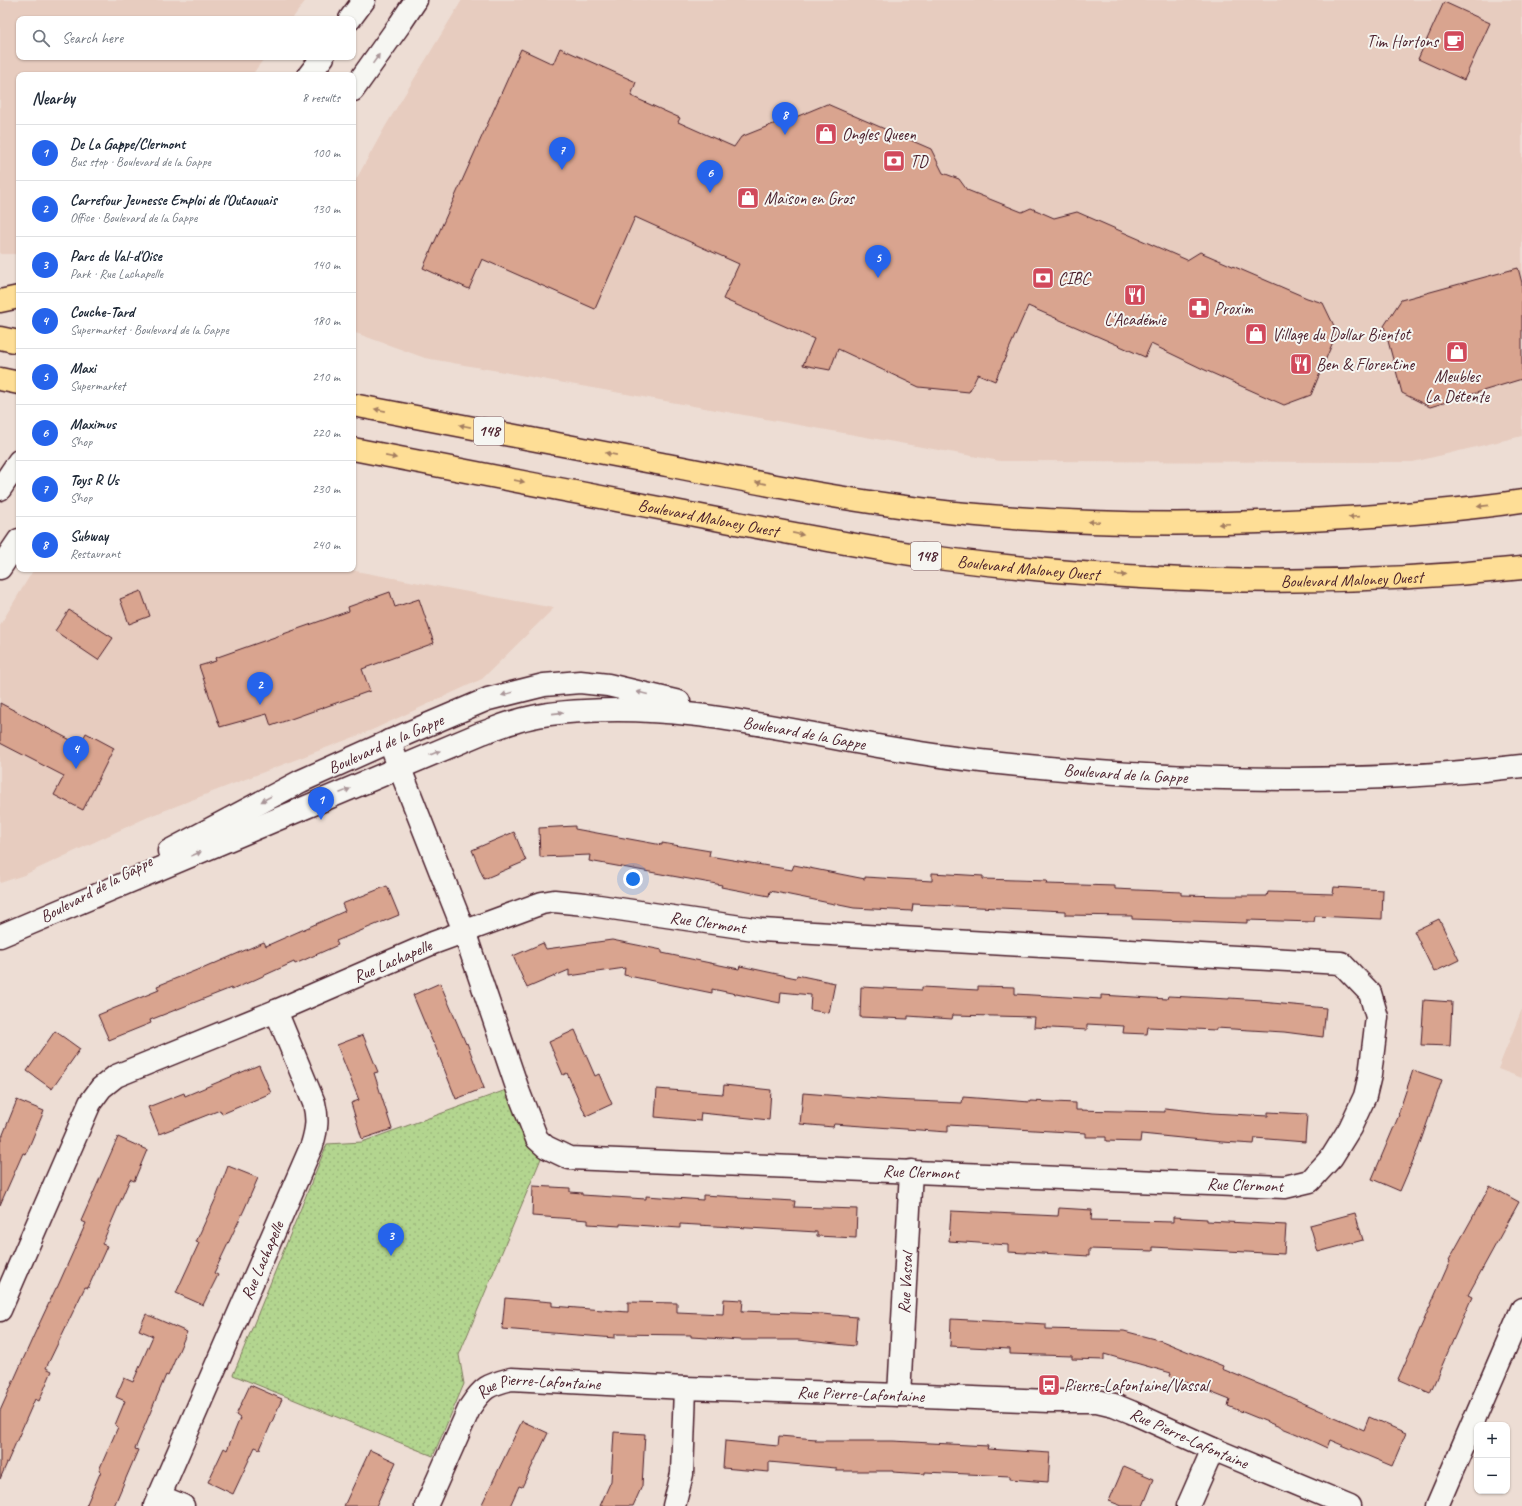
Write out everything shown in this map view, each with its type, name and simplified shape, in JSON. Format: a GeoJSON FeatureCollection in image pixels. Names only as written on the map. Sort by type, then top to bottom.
{"type":"FeatureCollection","features":[{"type":"Feature","properties":{"kind":"main road"},"geometry":{"type":"LineString","coordinates":[[0,301],[16,298]]}},
{"type":"Feature","properties":{"kind":"main road"},"geometry":{"type":"LineString","coordinates":[[0,338],[16,341]]}},
{"type":"Feature","properties":{"kind":"main road"},"geometry":{"type":"LineString","coordinates":[[0,379],[16,382]]}},
{"type":"Feature","properties":{"kind":"main road","name":"148"},"geometry":{"type":"LineString","coordinates":[[356,406],[799,491],[878,504],[966,514],[1100,523],[1264,523],[1389,515],[1522,501]]}},
{"type":"Feature","properties":{"kind":"main road","name":"Boulevard Maloney Ouest"},"geometry":{"type":"LineString","coordinates":[[356,450],[827,540],[929,556],[1007,566],[1150,577],[1292,581],[1412,577],[1522,568]]}},
{"type":"Feature","properties":{"kind":"street"},"geometry":{"type":"LineString","coordinates":[[352,16],[364,0]]}},
{"type":"Feature","properties":{"kind":"street"},"geometry":{"type":"LineString","coordinates":[[356,86],[416,0]]}},
{"type":"Feature","properties":{"kind":"street"},"geometry":{"type":"LineString","coordinates":[[311,72],[321,60]]}},
{"type":"Feature","properties":{"kind":"street"},"geometry":{"type":"LineString","coordinates":[[0,489],[16,465]]}},
{"type":"Feature","properties":{"kind":"street"},"geometry":{"type":"LineString","coordinates":[[0,568],[16,544]]}},
{"type":"Feature","properties":{"kind":"street","name":"Boulevard de la Gappe"},"geometry":{"type":"LineString","coordinates":[[9,933],[301,781],[389,741],[488,699],[555,683],[580,682],[608,685],[678,702],[733,719]]}},
{"type":"Feature","properties":{"kind":"street","name":"Boulevard de la Gappe"},"geometry":{"type":"LineString","coordinates":[[9,933],[399,768],[517,720],[549,714],[595,710],[642,710],[686,713],[733,719],[952,758],[1016,765],[1152,776],[1281,779],[1347,778],[1446,773],[1522,766]]}},
{"type":"Feature","properties":{"kind":"street","name":"Rue Clermont"},"geometry":{"type":"LineString","coordinates":[[389,741],[464,931],[519,1093],[537,1139],[546,1147],[569,1158],[1285,1187],[1310,1181],[1332,1157],[1350,1128],[1365,1096],[1370,1075],[1377,1017],[1370,993],[1341,963],[760,930],[585,904],[554,901],[542,903],[464,931]]}},
{"type":"Feature","properties":{"kind":"street","name":"Rue Lachapelle"},"geometry":{"type":"LineString","coordinates":[[0,1310],[81,1121],[90,1103],[102,1088],[116,1076],[276,1012],[464,931]]}},
{"type":"Feature","properties":{"kind":"street","name":"Rue Lachapelle"},"geometry":{"type":"LineString","coordinates":[[157,1501],[312,1145],[316,1130],[317,1116],[314,1103],[276,1012]]}},
{"type":"Feature","properties":{"kind":"street","name":"Rue Vassal"},"geometry":{"type":"LineString","coordinates":[[900,1394],[910,1171]]}},
{"type":"Feature","properties":{"kind":"street"},"geometry":{"type":"LineString","coordinates":[[1438,1506],[1522,1308]]}},
{"type":"Feature","properties":{"kind":"street","name":"Rue Pierre-Lafontaine"},"geometry":{"type":"LineString","coordinates":[[426,1506],[470,1407],[480,1392],[494,1383],[511,1379],[685,1388],[900,1394],[1049,1401],[1097,1401],[1114,1405],[1131,1412],[1213,1449],[1350,1506]]}},
{"type":"Feature","properties":{"kind":"street"},"geometry":{"type":"LineString","coordinates":[[674,1506],[682,1474],[685,1388]]}},
{"type":"Feature","properties":{"kind":"street"},"geometry":{"type":"LineString","coordinates":[[1188,1506],[1213,1449]]}},
{"type":"Feature","properties":{"kind":"street"},"geometry":{"type":"LineString","coordinates":[[157,1501],[183,1506]]}},
{"type":"Feature","properties":{"kind":"shaded area"},"geometry":{"type":"Polygon","coordinates":[[[0,0],[306,0],[294,16],[16,16],[16,60],[263,60],[254,72],[16,72],[16,254],[0,254],[0,0]]]}},
{"type":"Feature","properties":{"kind":"shaded area"},"geometry":{"type":"Polygon","coordinates":[[[462,0],[1522,0],[1522,436],[1413,462],[1000,461],[425,358],[356,333],[356,180],[385,127],[462,0]]]}},
{"type":"Feature","properties":{"kind":"shaded area"},"geometry":{"type":"Polygon","coordinates":[[[356,571],[554,608],[482,679],[372,730],[148,817],[24,875],[0,883],[0,625],[32,572],[356,571]]]}},
{"type":"Feature","properties":{"kind":"shaded area"},"geometry":{"type":"Polygon","coordinates":[[[1522,1009],[1522,1078],[1498,1069],[1522,1009]]]}},
{"type":"Feature","properties":{"kind":"green space"},"geometry":{"type":"Polygon","coordinates":[[[509,1089],[542,1156],[459,1355],[464,1384],[433,1456],[233,1375],[327,1144],[362,1142],[509,1089]]]}},
{"type":"Feature","properties":{"kind":"building","name":"Tim Hortons"},"geometry":{"type":"Polygon","coordinates":[[[1444,2],[1490,23],[1464,80],[1418,59],[1444,2]]]}},
{"type":"Feature","properties":{"kind":"building"},"geometry":{"type":"Polygon","coordinates":[[[560,48],[636,82],[631,96],[680,118],[678,122],[734,147],[741,137],[781,121],[779,124],[827,104],[931,149],[943,173],[959,179],[967,190],[1022,212],[1031,208],[1054,218],[1077,212],[1187,260],[1200,252],[1307,298],[1323,303],[1337,332],[1311,395],[1284,405],[1151,344],[1145,357],[1028,306],[995,381],[978,374],[969,392],[919,387],[838,349],[830,370],[803,365],[814,339],[723,299],[739,264],[635,217],[595,309],[482,259],[469,289],[423,268],[521,49],[553,64],[560,48]]]}},
{"type":"Feature","properties":{"kind":"building","name":"Meubles La Détente"},"geometry":{"type":"Polygon","coordinates":[[[1518,268],[1522,283],[1522,379],[1430,407],[1402,393],[1384,326],[1401,300],[1518,268]]]}},
{"type":"Feature","properties":{"kind":"building"},"geometry":{"type":"Polygon","coordinates":[[[141,591],[150,616],[129,624],[120,599],[141,591]]]}},
{"type":"Feature","properties":{"kind":"building"},"geometry":{"type":"Polygon","coordinates":[[[390,592],[395,607],[419,599],[434,643],[362,669],[370,691],[271,726],[267,714],[220,727],[199,666],[216,661],[215,658],[349,611],[348,607],[390,592]]]}},
{"type":"Feature","properties":{"kind":"building"},"geometry":{"type":"Polygon","coordinates":[[[69,610],[113,638],[98,660],[55,631],[69,610]]]}},
{"type":"Feature","properties":{"kind":"building"},"geometry":{"type":"Polygon","coordinates":[[[0,703],[80,745],[86,733],[114,748],[83,810],[54,795],[64,776],[0,743],[0,703]]]}},
{"type":"Feature","properties":{"kind":"building"},"geometry":{"type":"Polygon","coordinates":[[[575,826],[575,829],[662,845],[662,843],[710,851],[709,856],[792,870],[794,865],[865,879],[865,877],[932,881],[932,873],[983,876],[983,879],[1047,881],[1046,884],[1115,886],[1115,889],[1181,892],[1181,895],[1224,896],[1267,896],[1268,892],[1333,894],[1334,887],[1383,890],[1382,919],[1315,916],[1314,922],[1247,920],[1247,923],[1132,919],[1132,916],[1065,915],[1065,911],[913,904],[912,911],[854,908],[770,891],[769,896],[721,887],[722,885],[589,861],[590,855],[540,857],[539,828],[575,826]]]}},
{"type":"Feature","properties":{"kind":"building"},"geometry":{"type":"Polygon","coordinates":[[[514,832],[526,861],[484,879],[472,850],[514,832]]]}},
{"type":"Feature","properties":{"kind":"building"},"geometry":{"type":"Polygon","coordinates":[[[387,886],[399,915],[336,941],[338,945],[295,964],[294,962],[232,990],[231,988],[150,1020],[151,1023],[109,1040],[98,1015],[159,990],[157,986],[202,969],[264,942],[266,946],[345,911],[342,904],[387,886]]]}},
{"type":"Feature","properties":{"kind":"building"},"geometry":{"type":"Polygon","coordinates":[[[1439,919],[1459,960],[1434,972],[1414,931],[1439,919]]]}},
{"type":"Feature","properties":{"kind":"building"},"geometry":{"type":"Polygon","coordinates":[[[612,940],[662,950],[662,953],[739,969],[740,966],[796,978],[797,975],[835,983],[829,1013],[810,1010],[811,995],[781,992],[780,1003],[712,989],[712,993],[624,975],[625,968],[569,976],[569,970],[527,988],[513,956],[543,943],[546,949],[612,940]]]}},
{"type":"Feature","properties":{"kind":"building"},"geometry":{"type":"Polygon","coordinates":[[[440,983],[466,1044],[467,1043],[484,1088],[456,1099],[413,995],[440,983]]]}},
{"type":"Feature","properties":{"kind":"building"},"geometry":{"type":"Polygon","coordinates":[[[978,986],[1015,987],[1015,994],[1101,999],[1101,995],[1167,999],[1168,996],[1229,998],[1262,1000],[1261,1002],[1326,1008],[1323,1037],[1284,1032],[1216,1028],[1216,1030],[1148,1027],[1147,1034],[1123,1033],[1124,1026],[1087,1024],[1087,1030],[1034,1027],[1035,1017],[953,1015],[952,1019],[908,1016],[908,1019],[860,1017],[861,987],[922,990],[922,987],[978,990],[978,986]]]}},
{"type":"Feature","properties":{"kind":"building"},"geometry":{"type":"Polygon","coordinates":[[[1424,1000],[1452,1002],[1450,1046],[1421,1045],[1424,1000]]]}},
{"type":"Feature","properties":{"kind":"building"},"geometry":{"type":"Polygon","coordinates":[[[575,1030],[595,1076],[599,1074],[612,1104],[586,1116],[567,1073],[563,1075],[549,1042],[575,1030]]]}},
{"type":"Feature","properties":{"kind":"building"},"geometry":{"type":"Polygon","coordinates":[[[55,1031],[80,1049],[52,1089],[27,1071],[55,1031]]]}},
{"type":"Feature","properties":{"kind":"building"},"geometry":{"type":"Polygon","coordinates":[[[363,1035],[378,1072],[374,1073],[392,1129],[362,1139],[351,1103],[359,1100],[337,1045],[363,1035]]]}},
{"type":"Feature","properties":{"kind":"building"},"geometry":{"type":"Polygon","coordinates":[[[259,1065],[271,1093],[222,1114],[220,1110],[159,1134],[148,1107],[184,1093],[185,1096],[259,1065]]]}},
{"type":"Feature","properties":{"kind":"building"},"geometry":{"type":"Polygon","coordinates":[[[1413,1070],[1442,1080],[1418,1149],[1400,1191],[1372,1179],[1399,1115],[1413,1070]]]}},
{"type":"Feature","properties":{"kind":"building"},"geometry":{"type":"Polygon","coordinates":[[[724,1085],[771,1090],[769,1120],[701,1113],[700,1121],[655,1117],[657,1089],[723,1094],[724,1085]]]}},
{"type":"Feature","properties":{"kind":"building"},"geometry":{"type":"Polygon","coordinates":[[[803,1093],[891,1100],[962,1103],[963,1097],[1030,1102],[1076,1103],[1076,1110],[1165,1112],[1165,1108],[1212,1113],[1268,1116],[1268,1112],[1307,1114],[1305,1142],[1255,1138],[1254,1144],[1141,1134],[1140,1142],[1106,1141],[1106,1137],[1086,1137],[1086,1133],[948,1125],[948,1132],[834,1124],[833,1127],[800,1124],[803,1093]]]}},
{"type":"Feature","properties":{"kind":"building"},"geometry":{"type":"Polygon","coordinates":[[[17,1100],[44,1111],[26,1154],[23,1153],[0,1205],[0,1142],[17,1100]]]}},
{"type":"Feature","properties":{"kind":"building"},"geometry":{"type":"Polygon","coordinates":[[[118,1137],[147,1150],[134,1181],[130,1179],[102,1244],[107,1246],[88,1288],[85,1287],[46,1368],[52,1371],[39,1401],[35,1399],[0,1479],[0,1411],[86,1223],[81,1221],[118,1137]]]}},
{"type":"Feature","properties":{"kind":"building"},"geometry":{"type":"Polygon","coordinates":[[[228,1166],[258,1178],[214,1273],[218,1275],[203,1305],[176,1293],[199,1243],[196,1242],[216,1198],[228,1166]]]}},
{"type":"Feature","properties":{"kind":"building"},"geometry":{"type":"Polygon","coordinates":[[[533,1186],[570,1188],[570,1192],[582,1193],[582,1195],[646,1199],[646,1196],[703,1200],[703,1195],[795,1201],[794,1207],[857,1209],[856,1238],[817,1236],[817,1232],[680,1224],[680,1228],[620,1224],[620,1226],[588,1224],[588,1220],[532,1216],[533,1186]]]}},
{"type":"Feature","properties":{"kind":"building"},"geometry":{"type":"Polygon","coordinates":[[[1490,1186],[1519,1202],[1468,1295],[1472,1297],[1430,1393],[1398,1379],[1450,1261],[1449,1260],[1490,1186]]]}},
{"type":"Feature","properties":{"kind":"building"},"geometry":{"type":"Polygon","coordinates":[[[1059,1208],[1092,1210],[1091,1220],[1173,1222],[1173,1217],[1207,1219],[1207,1221],[1286,1225],[1284,1254],[1153,1247],[1153,1251],[1089,1249],[1089,1256],[1008,1252],[1008,1245],[949,1241],[951,1211],[1058,1216],[1059,1208]]]}},
{"type":"Feature","properties":{"kind":"building"},"geometry":{"type":"Polygon","coordinates":[[[1355,1213],[1363,1240],[1318,1252],[1310,1225],[1355,1213]]]}},
{"type":"Feature","properties":{"kind":"building"},"geometry":{"type":"Polygon","coordinates":[[[505,1298],[552,1302],[552,1306],[628,1312],[628,1302],[677,1303],[677,1312],[723,1314],[724,1299],[743,1300],[742,1311],[857,1317],[855,1346],[798,1340],[740,1340],[691,1337],[691,1335],[615,1334],[615,1338],[502,1329],[505,1298]]]}},
{"type":"Feature","properties":{"kind":"building"},"geometry":{"type":"Polygon","coordinates":[[[146,1314],[187,1332],[168,1376],[166,1375],[135,1449],[138,1450],[114,1506],[86,1506],[101,1471],[99,1470],[118,1427],[115,1425],[125,1401],[116,1397],[124,1378],[133,1382],[153,1336],[139,1330],[146,1314]]]}},
{"type":"Feature","properties":{"kind":"building"},"geometry":{"type":"Polygon","coordinates":[[[951,1319],[1046,1324],[1046,1329],[1124,1331],[1162,1341],[1223,1366],[1222,1369],[1364,1430],[1369,1417],[1406,1433],[1392,1466],[1330,1440],[1327,1448],[1228,1406],[1230,1400],[1170,1376],[1171,1373],[1104,1354],[1104,1360],[1072,1359],[1072,1356],[1010,1354],[1010,1349],[950,1346],[951,1319]]]}},
{"type":"Feature","properties":{"kind":"building"},"geometry":{"type":"Polygon","coordinates":[[[250,1385],[282,1399],[260,1449],[255,1447],[233,1494],[208,1482],[224,1448],[227,1450],[240,1418],[236,1415],[250,1385]]]}},
{"type":"Feature","properties":{"kind":"building"},"geometry":{"type":"Polygon","coordinates":[[[522,1421],[548,1433],[522,1487],[519,1486],[510,1506],[481,1506],[522,1421]]]}},
{"type":"Feature","properties":{"kind":"building"},"geometry":{"type":"Polygon","coordinates":[[[614,1432],[645,1434],[642,1486],[633,1506],[600,1506],[611,1481],[614,1432]]]}},
{"type":"Feature","properties":{"kind":"building"},"geometry":{"type":"Polygon","coordinates":[[[779,1436],[816,1439],[815,1441],[893,1441],[988,1446],[987,1449],[1050,1453],[1048,1482],[1010,1479],[1010,1476],[925,1472],[925,1474],[893,1471],[836,1471],[836,1468],[769,1462],[769,1472],[723,1468],[725,1441],[778,1446],[779,1436]]]}},
{"type":"Feature","properties":{"kind":"building"},"geometry":{"type":"Polygon","coordinates":[[[370,1450],[396,1462],[376,1506],[344,1506],[370,1450]]]}},
{"type":"Feature","properties":{"kind":"building"},"geometry":{"type":"Polygon","coordinates":[[[1124,1466],[1154,1479],[1143,1506],[1122,1506],[1109,1501],[1124,1466]]]}},
{"type":"Feature","properties":{"kind":"place","name":"Tim Hortons"},"geometry":{"type":"Point","coordinates":[1454,41]}},
{"type":"Feature","properties":{"kind":"place","name":"Ongles Queen"},"geometry":{"type":"Point","coordinates":[826,134]}},
{"type":"Feature","properties":{"kind":"place","name":"Subway"},"geometry":{"type":"Point","coordinates":[785,135]}},
{"type":"Feature","properties":{"kind":"place","name":"TD"},"geometry":{"type":"Point","coordinates":[894,161]}},
{"type":"Feature","properties":{"kind":"place","name":"Toys R Us"},"geometry":{"type":"Point","coordinates":[562,170]}},
{"type":"Feature","properties":{"kind":"place","name":"Maximus"},"geometry":{"type":"Point","coordinates":[710,193]}},
{"type":"Feature","properties":{"kind":"place","name":"Maison en Gros"},"geometry":{"type":"Point","coordinates":[748,198]}},
{"type":"Feature","properties":{"kind":"place","name":"Maxi"},"geometry":{"type":"Point","coordinates":[878,278]}},
{"type":"Feature","properties":{"kind":"place","name":"CIBC"},"geometry":{"type":"Point","coordinates":[1043,278]}},
{"type":"Feature","properties":{"kind":"place","name":"L'Académie"},"geometry":{"type":"Point","coordinates":[1135,295]}},
{"type":"Feature","properties":{"kind":"place","name":"Proxim"},"geometry":{"type":"Point","coordinates":[1199,308]}},
{"type":"Feature","properties":{"kind":"place","name":"Village du Dollar Bientot"},"geometry":{"type":"Point","coordinates":[1256,334]}},
{"type":"Feature","properties":{"kind":"place","name":"Meubles La Détente"},"geometry":{"type":"Point","coordinates":[1457,352]}},
{"type":"Feature","properties":{"kind":"place","name":"Ben & Florentine"},"geometry":{"type":"Point","coordinates":[1301,364]}},
{"type":"Feature","properties":{"kind":"place","name":"Carrefour Jeunesse Emploi de l'Outaouais"},"geometry":{"type":"Point","coordinates":[260,705]}},
{"type":"Feature","properties":{"kind":"place","name":"Couche-Tard"},"geometry":{"type":"Point","coordinates":[76,769]}},
{"type":"Feature","properties":{"kind":"place","name":"De La Gappe/Clermont"},"geometry":{"type":"Point","coordinates":[321,820]}},
{"type":"Feature","properties":{"kind":"place","name":"Parc de Val-d'Oise"},"geometry":{"type":"Point","coordinates":[391,1256]}},
{"type":"Feature","properties":{"kind":"place","name":"Pierre-Lafontaine/Vassal"},"geometry":{"type":"Point","coordinates":[1049,1385]}}]}
